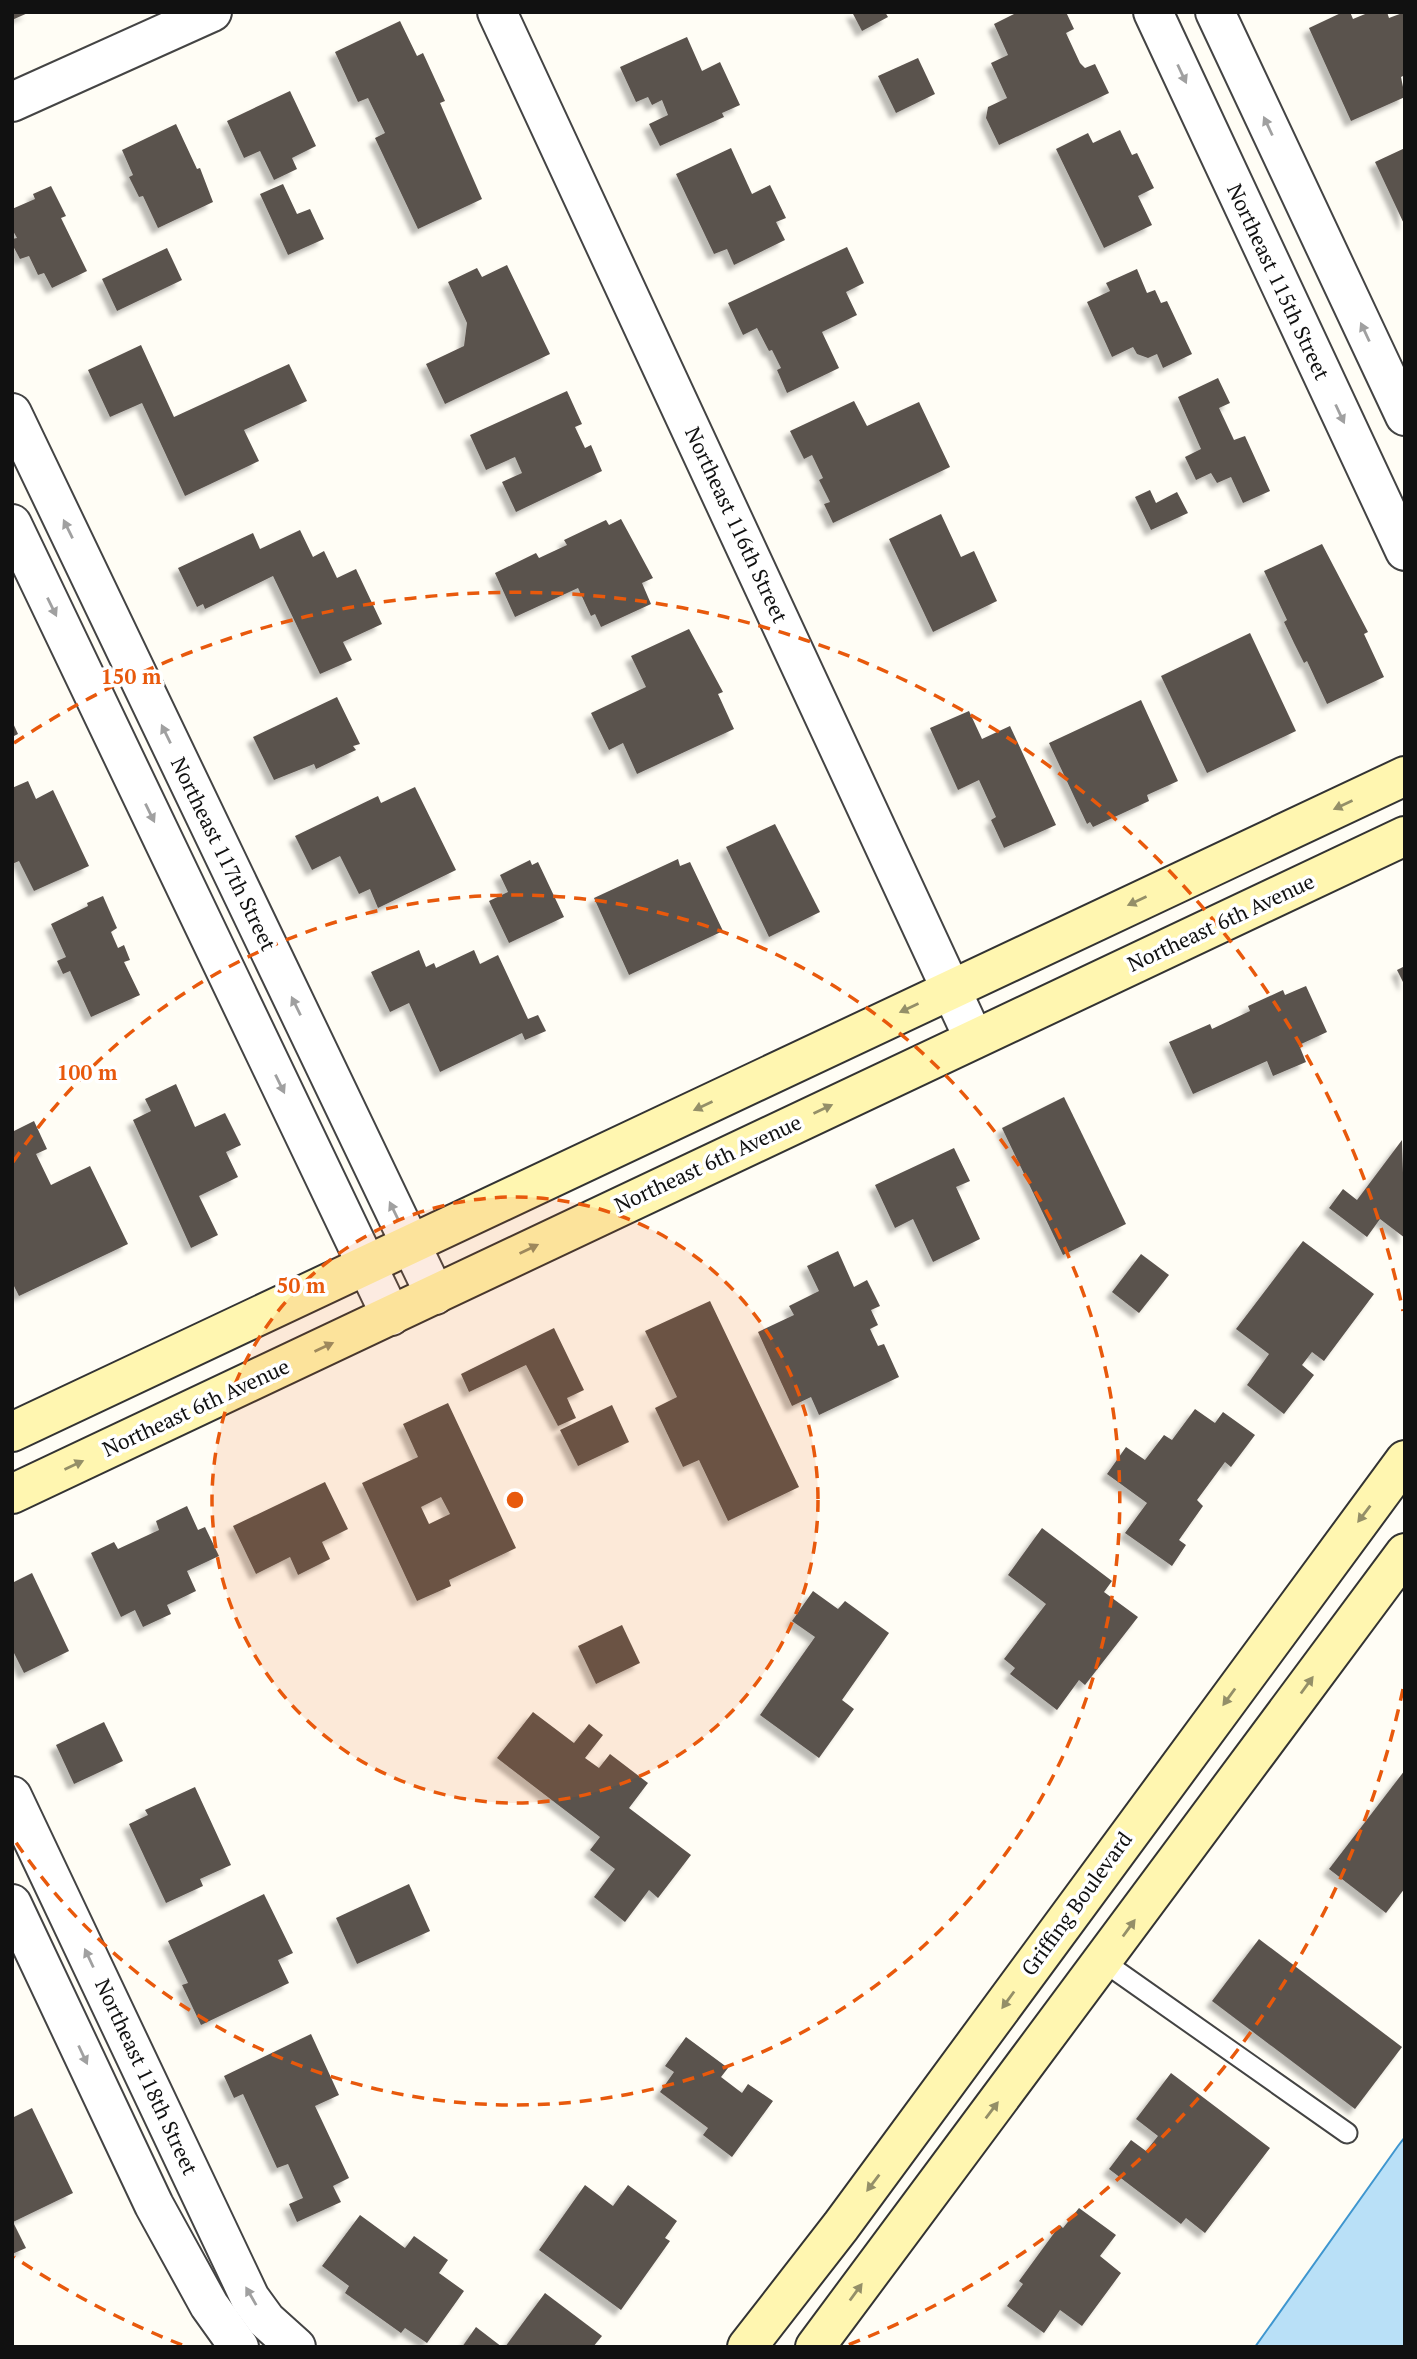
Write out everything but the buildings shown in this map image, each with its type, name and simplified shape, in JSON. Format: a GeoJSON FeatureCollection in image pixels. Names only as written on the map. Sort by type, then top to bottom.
{"type":"FeatureCollection","features":[{"type":"Feature","properties":{"kind":"main road"},"geometry":{"type":"LineString","coordinates":[[12,1432],[1405,776]]}},
{"type":"Feature","properties":{"kind":"main road","name":"Northeast 6th Avenue"},"geometry":{"type":"LineString","coordinates":[[12,1494],[1405,836]]}},
{"type":"Feature","properties":{"kind":"main road","name":"Griffing Boulevard"},"geometry":{"type":"LineString","coordinates":[[747,2347],[863,2197],[1405,1460]]}},
{"type":"Feature","properties":{"kind":"main road"},"geometry":{"type":"LineString","coordinates":[[816,2347],[1405,1553]]}},
{"type":"Feature","properties":{"kind":"street"},"geometry":{"type":"LineString","coordinates":[[12,102],[212,12]]}},
{"type":"Feature","properties":{"kind":"street","name":"Northeast 116th Street"},"geometry":{"type":"LineString","coordinates":[[497,12],[974,1039]]}},
{"type":"Feature","properties":{"kind":"street","name":"Northeast 115th Street"},"geometry":{"type":"LineString","coordinates":[[1153,12],[1405,551]]}},
{"type":"Feature","properties":{"kind":"street"},"geometry":{"type":"LineString","coordinates":[[1215,12],[1405,416]]}},
{"type":"Feature","properties":{"kind":"street","name":"Northeast 117th Street"},"geometry":{"type":"LineString","coordinates":[[12,413],[435,1295]]}},
{"type":"Feature","properties":{"kind":"street"},"geometry":{"type":"LineString","coordinates":[[12,524],[390,1316]]}},
{"type":"Feature","properties":{"kind":"street","name":"Northeast 118th Street"},"geometry":{"type":"LineString","coordinates":[[12,1796],[250,2298],[267,2320],[296,2347]]}},
{"type":"Feature","properties":{"kind":"street"},"geometry":{"type":"LineString","coordinates":[[12,1904],[154,2205],[209,2305],[239,2347]]}},
{"type":"Feature","properties":{"kind":"lane"},"geometry":{"type":"LineString","coordinates":[[1104,1962],[1347,2133]]}},
{"type":"Feature","properties":{"kind":"water"},"geometry":{"type":"Polygon","coordinates":[[[1405,2137],[1405,2347],[1255,2347],[1398,2146],[1405,2137]]]}}]}
